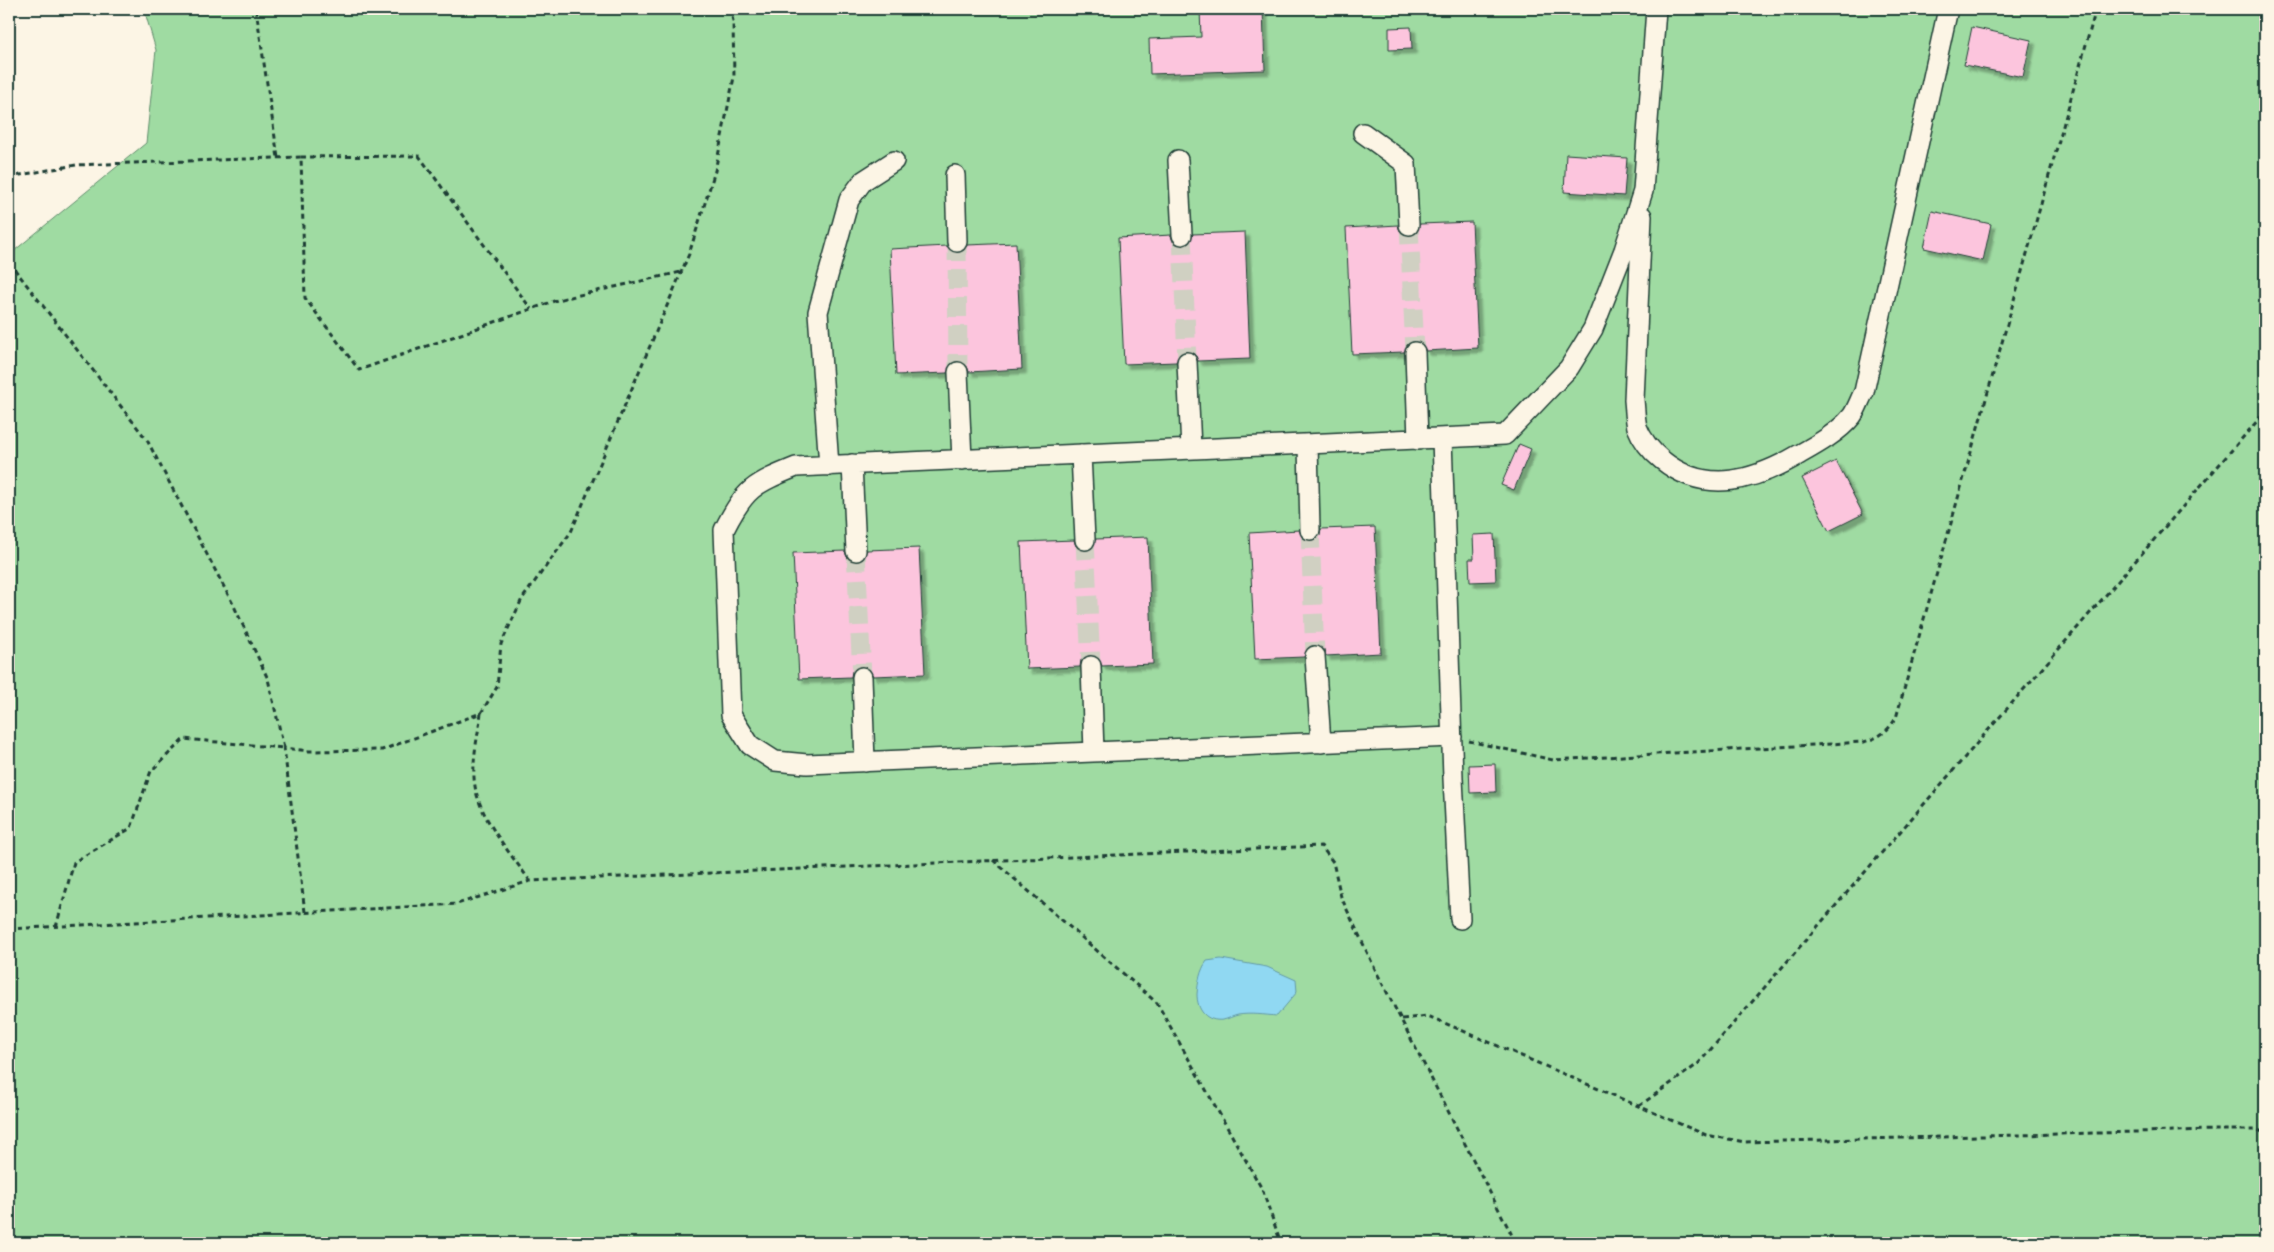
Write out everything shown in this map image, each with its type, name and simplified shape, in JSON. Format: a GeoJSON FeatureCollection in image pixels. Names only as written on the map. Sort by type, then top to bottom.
{"type":"FeatureCollection","features":[{"type":"Feature","properties":{"kind":"lane"},"geometry":{"type":"LineString","coordinates":[[1656,9],[1643,191],[1634,400],[1637,427],[1649,449],[1671,467],[1692,478],[1720,482],[1750,478],[1780,465],[1822,442],[1852,416],[1864,392],[1948,9]]}},
{"type":"Feature","properties":{"kind":"lane"},"geometry":{"type":"LineString","coordinates":[[1363,133],[1406,164],[1409,225]]}},
{"type":"Feature","properties":{"kind":"lane"},"geometry":{"type":"LineString","coordinates":[[1178,160],[1182,235]]}},
{"type":"Feature","properties":{"kind":"lane"},"geometry":{"type":"LineString","coordinates":[[829,466],[818,312],[850,200],[863,181],[894,161]]}},
{"type":"Feature","properties":{"kind":"lane"},"geometry":{"type":"LineString","coordinates":[[955,176],[957,242]]}},
{"type":"Feature","properties":{"kind":"lane"},"geometry":{"type":"LineString","coordinates":[[1452,737],[865,762],[807,764],[775,762],[750,745],[731,715],[724,530],[737,503],[760,482],[796,467],[1506,435],[1569,368],[1593,329],[1624,250],[1643,191]]}},
{"type":"Feature","properties":{"kind":"lane"},"geometry":{"type":"LineString","coordinates":[[1414,352],[1418,440]]}},
{"type":"Feature","properties":{"kind":"lane"},"geometry":{"type":"LineString","coordinates":[[1187,362],[1191,450]]}},
{"type":"Feature","properties":{"kind":"lane"},"geometry":{"type":"LineString","coordinates":[[958,372],[962,460]]}},
{"type":"Feature","properties":{"kind":"lane"},"geometry":{"type":"LineString","coordinates":[[1442,438],[1460,919]]}},
{"type":"Feature","properties":{"kind":"lane"},"geometry":{"type":"LineString","coordinates":[[1308,444],[1310,530]]}},
{"type":"Feature","properties":{"kind":"lane"},"geometry":{"type":"LineString","coordinates":[[1081,454],[1085,540]]}},
{"type":"Feature","properties":{"kind":"lane"},"geometry":{"type":"LineString","coordinates":[[852,464],[856,551]]}},
{"type":"Feature","properties":{"kind":"lane"},"geometry":{"type":"LineString","coordinates":[[1315,656],[1321,743]]}},
{"type":"Feature","properties":{"kind":"lane"},"geometry":{"type":"LineString","coordinates":[[1091,666],[1094,752]]}},
{"type":"Feature","properties":{"kind":"lane"},"geometry":{"type":"LineString","coordinates":[[862,677],[865,762]]}},
{"type":"Feature","properties":{"kind":"path"},"geometry":{"type":"LineString","coordinates":[[256,9],[278,158]]}},
{"type":"Feature","properties":{"kind":"path"},"geometry":{"type":"LineString","coordinates":[[530,881],[490,825],[475,786],[475,760],[481,713],[497,687],[501,644],[522,599],[571,532],[689,254],[715,171],[734,77],[733,21],[730,9]]}},
{"type":"Feature","properties":{"kind":"path"},"geometry":{"type":"LineString","coordinates":[[1452,737],[1552,760],[1864,742],[1879,737],[1889,729],[1899,708],[2096,9]]}},
{"type":"Feature","properties":{"kind":"path"},"geometry":{"type":"LineString","coordinates":[[9,177],[76,165],[301,157],[419,156],[531,309]]}},
{"type":"Feature","properties":{"kind":"path"},"geometry":{"type":"LineString","coordinates":[[301,157],[305,298],[358,370],[557,300],[682,272]]}},
{"type":"Feature","properties":{"kind":"path"},"geometry":{"type":"LineString","coordinates":[[9,262],[147,440],[234,606],[268,679],[284,748],[305,912]]}},
{"type":"Feature","properties":{"kind":"path"},"geometry":{"type":"LineString","coordinates":[[1639,1106],[1698,1064],[2265,412]]}},
{"type":"Feature","properties":{"kind":"path"},"geometry":{"type":"LineString","coordinates":[[56,927],[74,862],[132,828],[151,771],[184,739],[308,751],[382,750],[481,713]]}},
{"type":"Feature","properties":{"kind":"path"},"geometry":{"type":"LineString","coordinates":[[9,929],[457,904],[530,881],[992,859],[1320,846],[1333,862],[1341,897],[1516,1243]]}},
{"type":"Feature","properties":{"kind":"path"},"geometry":{"type":"LineString","coordinates":[[992,859],[1157,1003],[1262,1188],[1281,1243]]}},
{"type":"Feature","properties":{"kind":"path"},"geometry":{"type":"LineString","coordinates":[[1402,1019],[1428,1016],[1706,1135],[1745,1142],[2215,1130],[2258,1130],[2265,1133]]}},
{"type":"Feature","properties":{"kind":"green space"},"geometry":{"type":"Polygon","coordinates":[[[144,9],[2265,9],[2265,1243],[9,1243],[9,255],[146,143],[156,50],[144,9]]]}},
{"type":"Feature","properties":{"kind":"water"},"geometry":{"type":"Polygon","coordinates":[[[1221,959],[1267,967],[1296,980],[1297,992],[1277,1016],[1248,1014],[1223,1020],[1207,1017],[1201,1010],[1197,1000],[1201,972],[1207,961],[1221,959]]]}},
{"type":"Feature","properties":{"kind":"building"},"geometry":{"type":"Polygon","coordinates":[[[1200,9],[1263,9],[1265,70],[1150,74],[1149,39],[1201,37],[1200,9]]]}},
{"type":"Feature","properties":{"kind":"building"},"geometry":{"type":"Polygon","coordinates":[[[1411,27],[1412,49],[1389,50],[1389,28],[1411,27]]]}},
{"type":"Feature","properties":{"kind":"building"},"geometry":{"type":"Polygon","coordinates":[[[1972,27],[2031,40],[2023,77],[1964,65],[1972,27]]]}},
{"type":"Feature","properties":{"kind":"building"},"geometry":{"type":"Polygon","coordinates":[[[1566,154],[1627,158],[1624,196],[1564,192],[1566,154]]]}},
{"type":"Feature","properties":{"kind":"building"},"geometry":{"type":"Polygon","coordinates":[[[1932,211],[1991,224],[1983,261],[1924,248],[1932,211]]]}},
{"type":"Feature","properties":{"kind":"building"},"geometry":{"type":"Polygon","coordinates":[[[1472,222],[1478,348],[1426,351],[1421,342],[1414,341],[1409,343],[1404,352],[1352,354],[1346,228],[1398,225],[1400,231],[1409,236],[1415,234],[1420,224],[1472,222]]]}},
{"type":"Feature","properties":{"kind":"building"},"geometry":{"type":"Polygon","coordinates":[[[1245,232],[1250,359],[1198,361],[1196,356],[1187,351],[1181,353],[1176,362],[1124,364],[1118,238],[1171,235],[1173,242],[1182,246],[1189,244],[1193,234],[1245,232]]]}},
{"type":"Feature","properties":{"kind":"building"},"geometry":{"type":"Polygon","coordinates":[[[1016,243],[1022,369],[969,372],[967,366],[958,361],[952,363],[947,373],[896,375],[890,249],[947,246],[951,252],[958,253],[963,251],[967,245],[1016,243]]]}},
{"type":"Feature","properties":{"kind":"building"},"geometry":{"type":"Polygon","coordinates":[[[1519,444],[1531,449],[1514,490],[1501,485],[1519,444]]]}},
{"type":"Feature","properties":{"kind":"building"},"geometry":{"type":"Polygon","coordinates":[[[1836,461],[1863,514],[1829,531],[1802,478],[1836,461]]]}},
{"type":"Feature","properties":{"kind":"building"},"geometry":{"type":"Polygon","coordinates":[[[1375,527],[1381,653],[1326,656],[1324,649],[1315,645],[1308,647],[1304,657],[1255,659],[1249,533],[1299,530],[1304,540],[1311,541],[1320,536],[1321,529],[1375,527]]]}},
{"type":"Feature","properties":{"kind":"building"},"geometry":{"type":"Polygon","coordinates":[[[1494,534],[1496,581],[1470,582],[1469,559],[1474,559],[1473,535],[1494,534]]]}},
{"type":"Feature","properties":{"kind":"building"},"geometry":{"type":"Polygon","coordinates":[[[1148,537],[1153,664],[1102,666],[1097,656],[1090,655],[1081,660],[1080,667],[1027,669],[1021,542],[1074,540],[1076,546],[1085,551],[1091,549],[1096,539],[1148,537]]]}},
{"type":"Feature","properties":{"kind":"building"},"geometry":{"type":"Polygon","coordinates":[[[919,548],[925,674],[873,676],[868,667],[861,666],[852,671],[851,677],[799,679],[793,553],[845,551],[847,557],[856,562],[862,560],[867,550],[919,548]]]}},
{"type":"Feature","properties":{"kind":"building"},"geometry":{"type":"Polygon","coordinates":[[[1495,764],[1496,792],[1470,793],[1469,765],[1495,764]]]}},
{"type":"Feature","properties":{"kind":"tunnel"},"geometry":{"type":"LineString","coordinates":[[1409,225],[1415,352]]}},
{"type":"Feature","properties":{"kind":"tunnel"},"geometry":{"type":"LineString","coordinates":[[1182,235],[1187,362]]}},
{"type":"Feature","properties":{"kind":"tunnel"},"geometry":{"type":"LineString","coordinates":[[957,242],[958,372]]}},
{"type":"Feature","properties":{"kind":"tunnel"},"geometry":{"type":"LineString","coordinates":[[1310,530],[1315,656]]}},
{"type":"Feature","properties":{"kind":"tunnel"},"geometry":{"type":"LineString","coordinates":[[1085,540],[1091,666]]}},
{"type":"Feature","properties":{"kind":"tunnel"},"geometry":{"type":"LineString","coordinates":[[856,551],[862,677]]}}]}
